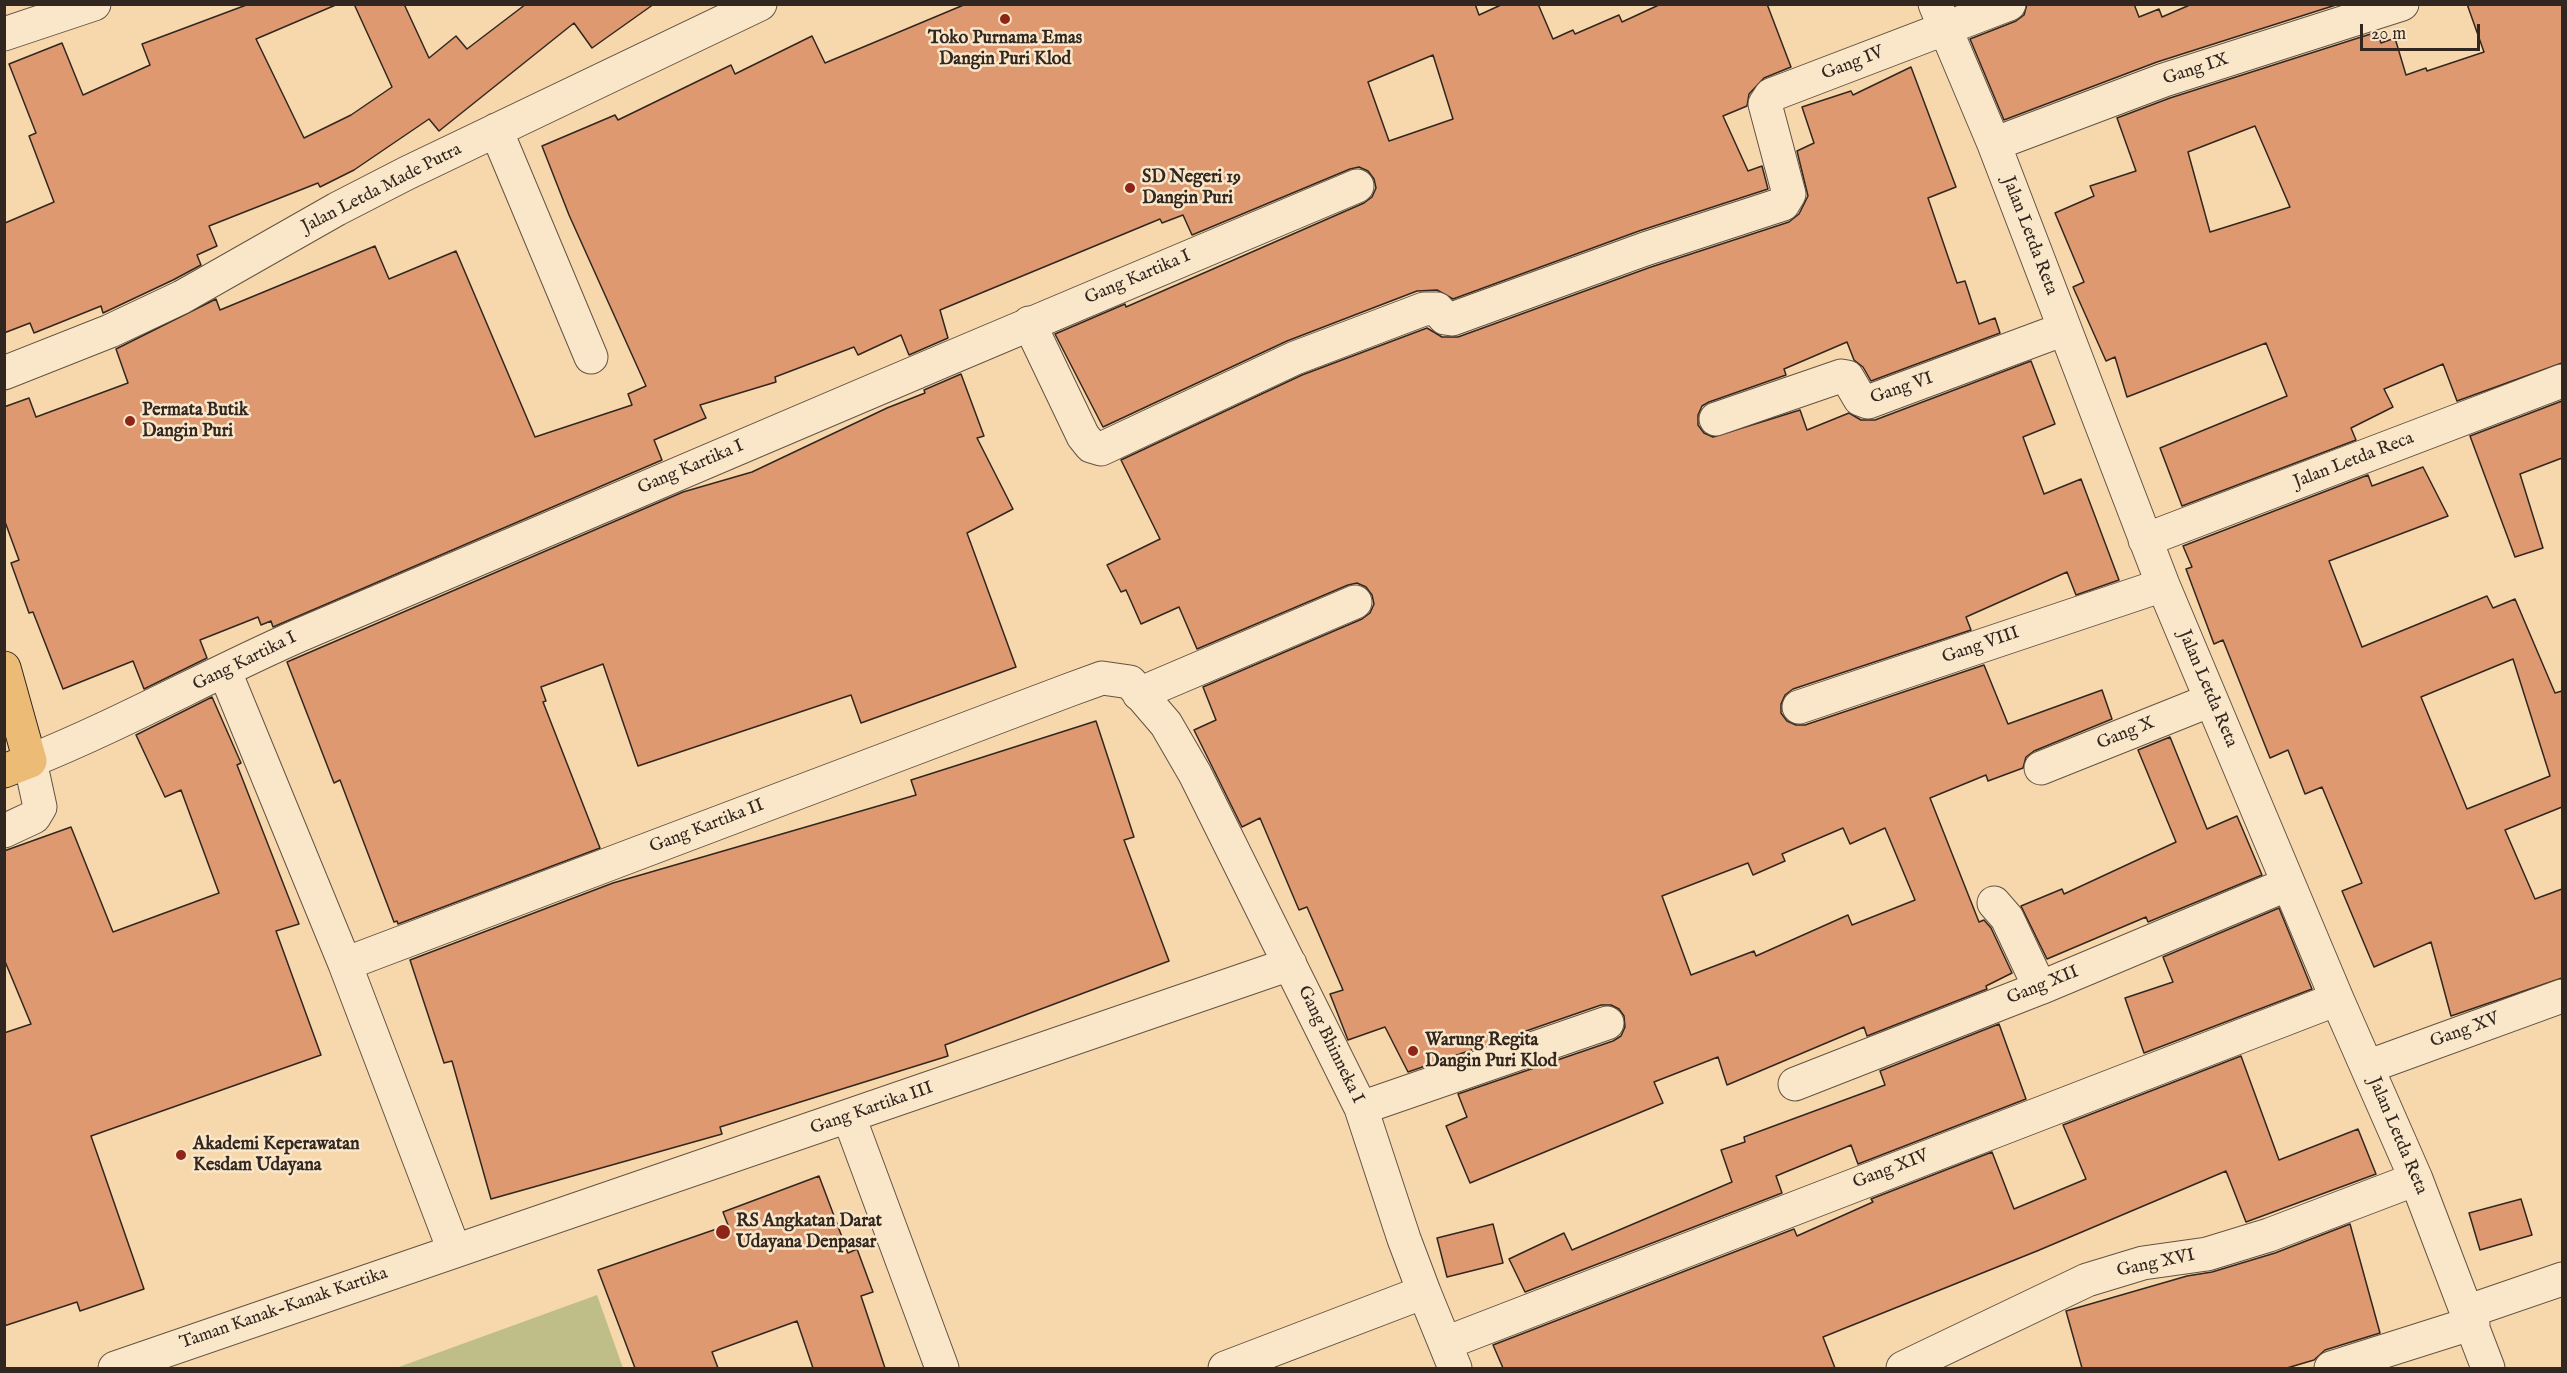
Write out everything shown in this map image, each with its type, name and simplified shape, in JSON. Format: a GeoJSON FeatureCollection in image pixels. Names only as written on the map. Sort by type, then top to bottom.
{"type":"FeatureCollection","features":[{"type":"Feature","properties":{"kind":"main road"},"geometry":{"type":"LineString","coordinates":[[4,668],[17,766]]}},
{"type":"Feature","properties":{"kind":"street"},"geometry":{"type":"LineString","coordinates":[[4,34],[94,4]]}},
{"type":"Feature","properties":{"kind":"street","name":"Jalan Letda Made Putra"},"geometry":{"type":"LineString","coordinates":[[4,373],[110,331],[182,297],[337,209],[760,4]]}},
{"type":"Feature","properties":{"kind":"street","name":"Gang IV"},"geometry":{"type":"LineString","coordinates":[[1029,323],[1083,436],[1091,446],[1101,449],[1295,358],[1424,309],[1437,309],[1445,318],[1452,320],[1644,249],[1784,204],[1789,194],[1765,104],[1771,95],[1941,17],[2009,4]]}},
{"type":"Feature","properties":{"kind":"street","name":"Gang IX"},"geometry":{"type":"LineString","coordinates":[[1994,144],[2164,80],[2402,4]]}},
{"type":"Feature","properties":{"kind":"street","name":"Jalan Letda Reta"},"geometry":{"type":"LineString","coordinates":[[1941,17],[1994,144],[2163,585],[2288,884],[2416,1179],[2471,1317],[2488,1368]]}},
{"type":"Feature","properties":{"kind":"street"},"geometry":{"type":"LineString","coordinates":[[496,130],[591,357]]}},
{"type":"Feature","properties":{"kind":"street","name":"Gang Kartika I"},"geometry":{"type":"LineString","coordinates":[[17,766],[94,735],[277,645],[1029,323],[1357,186]]}},
{"type":"Feature","properties":{"kind":"street","name":"Gang VI"},"geometry":{"type":"LineString","coordinates":[[1716,419],[1841,376],[1846,377],[1860,399],[1868,402],[2064,329]]}},
{"type":"Feature","properties":{"kind":"street","name":"Jalan Letda Reca"},"geometry":{"type":"LineString","coordinates":[[2145,540],[2562,381]]}},
{"type":"Feature","properties":{"kind":"street","name":"Gang VIII"},"geometry":{"type":"LineString","coordinates":[[1799,707],[2163,585]]}},
{"type":"Feature","properties":{"kind":"street"},"geometry":{"type":"LineString","coordinates":[[1139,694],[1355,602]]}},
{"type":"Feature","properties":{"kind":"street"},"geometry":{"type":"LineString","coordinates":[[225,672],[345,964],[454,1250]]}},
{"type":"Feature","properties":{"kind":"street","name":"Gang Bhinneka I"},"geometry":{"type":"LineString","coordinates":[[1069,690],[1102,678],[1130,682],[1166,724],[1195,774],[1361,1108],[1404,1239],[1450,1356]]}},
{"type":"Feature","properties":{"kind":"street","name":"Gang Kartika II"},"geometry":{"type":"LineString","coordinates":[[345,964],[1069,690]]}},
{"type":"Feature","properties":{"kind":"street","name":"Gang X"},"geometry":{"type":"LineString","coordinates":[[2041,768],[2211,700]]}},
{"type":"Feature","properties":{"kind":"street"},"geometry":{"type":"LineString","coordinates":[[4,831],[34,817],[40,807],[17,766]]}},
{"type":"Feature","properties":{"kind":"street","name":"Gang XII"},"geometry":{"type":"LineString","coordinates":[[1795,1084],[2040,988],[2288,884]]}},
{"type":"Feature","properties":{"kind":"street"},"geometry":{"type":"LineString","coordinates":[[1994,903],[2007,918],[2040,988]]}},
{"type":"Feature","properties":{"kind":"street","name":"Gang Kartika III"},"geometry":{"type":"LineString","coordinates":[[454,1250],[849,1117],[1290,964]]}},
{"type":"Feature","properties":{"kind":"street","name":"Gang XV"},"geometry":{"type":"LineString","coordinates":[[2367,1067],[2562,996]]}},
{"type":"Feature","properties":{"kind":"street","name":"Gang XIV"},"geometry":{"type":"LineString","coordinates":[[1450,1356],[2337,999]]}},
{"type":"Feature","properties":{"kind":"street"},"geometry":{"type":"LineString","coordinates":[[1361,1108],[1607,1023]]}},
{"type":"Feature","properties":{"kind":"street"},"geometry":{"type":"LineString","coordinates":[[849,1117],[942,1368]]}},
{"type":"Feature","properties":{"kind":"street","name":"Gang XVI"},"geometry":{"type":"LineString","coordinates":[[1904,1368],[2087,1280],[2143,1263],[2218,1250],[2269,1234],[2416,1179]]}},
{"type":"Feature","properties":{"kind":"street","name":"Taman Kanak-Kanak Kartika"},"geometry":{"type":"LineString","coordinates":[[115,1368],[454,1250]]}},
{"type":"Feature","properties":{"kind":"street"},"geometry":{"type":"LineString","coordinates":[[2331,1368],[2471,1317],[2562,1279]]}},
{"type":"Feature","properties":{"kind":"street"},"geometry":{"type":"LineString","coordinates":[[1225,1368],[1424,1293]]}},
{"type":"Feature","properties":{"kind":"shaded area"},"geometry":{"type":"Polygon","coordinates":[[[597,1295],[623,1368],[396,1368],[597,1295]]]}},
{"type":"Feature","properties":{"kind":"building"},"geometry":{"type":"Polygon","coordinates":[[[249,4],[338,4],[256,39],[304,138],[351,115],[392,87],[354,4],[404,4],[429,58],[456,36],[467,49],[526,4],[654,4],[592,48],[574,23],[439,131],[429,119],[354,170],[320,187],[318,183],[209,226],[217,246],[197,255],[201,265],[173,280],[103,313],[101,306],[34,333],[30,323],[4,333],[5,223],[54,202],[29,136],[36,133],[9,64],[62,43],[83,95],[150,65],[142,44],[249,4]]]}},
{"type":"Feature","properties":{"kind":"building"},"geometry":{"type":"Polygon","coordinates":[[[966,4],[1475,4],[1479,15],[1503,4],[1538,4],[1553,39],[1573,30],[1575,34],[1619,15],[1622,22],[1661,4],[1767,4],[1791,67],[1764,78],[1749,94],[1747,106],[1723,116],[1748,171],[1762,166],[1768,189],[1639,231],[1453,299],[1437,290],[1417,291],[1287,341],[1103,427],[1055,334],[1125,304],[1126,307],[1364,203],[1372,197],[1376,188],[1374,179],[1368,171],[1359,167],[1192,235],[1183,215],[1162,223],[1160,219],[940,310],[948,338],[909,355],[901,335],[858,355],[854,347],[775,377],[776,382],[700,405],[706,418],[654,440],[662,460],[273,627],[271,621],[261,625],[258,617],[200,640],[207,658],[144,689],[133,661],[63,689],[33,612],[29,613],[11,563],[19,560],[4,519],[4,407],[29,398],[36,417],[128,383],[116,349],[216,299],[220,310],[375,246],[389,279],[456,251],[535,437],[632,405],[628,394],[646,386],[569,215],[542,146],[615,115],[618,120],[731,65],[735,74],[812,36],[825,63],[966,4]],[[1433,55],[1368,82],[1389,141],[1453,119],[1433,55]]]}},
{"type":"Feature","properties":{"kind":"building"},"geometry":{"type":"Polygon","coordinates":[[[2027,4],[2134,4],[2139,17],[2159,9],[2162,17],[2192,4],[2339,4],[2157,62],[2004,120],[1970,39],[2016,21],[2024,15],[2027,4]]]}},
{"type":"Feature","properties":{"kind":"building"},"geometry":{"type":"Polygon","coordinates":[[[2467,4],[2562,4],[2562,363],[2457,401],[2443,364],[2384,389],[2393,407],[2351,428],[2356,440],[2182,506],[2160,448],[2287,396],[2266,343],[2127,397],[2115,357],[2106,361],[2073,287],[2084,282],[2055,213],[2094,196],[2090,186],[2136,171],[2117,118],[2170,98],[2377,32],[2381,43],[2395,38],[2406,75],[2426,68],[2427,71],[2484,52],[2467,4]],[[2255,126],[2188,152],[2210,232],[2290,207],[2255,126]]]}},
{"type":"Feature","properties":{"kind":"building"},"geometry":{"type":"Polygon","coordinates":[[[1911,67],[1956,187],[1928,198],[1957,283],[1965,281],[1979,324],[1995,318],[2000,333],[1871,381],[1863,367],[1854,360],[1847,342],[1784,369],[1786,375],[1709,402],[1702,406],[1698,415],[1698,425],[1704,433],[1713,437],[1800,410],[1807,430],[1849,413],[1861,420],[1875,420],[2031,361],[2055,424],[2023,437],[2044,494],[2081,479],[2119,580],[2076,595],[2067,572],[1966,617],[1971,630],[1793,689],[1785,695],[1781,704],[1781,713],[1787,721],[1796,725],[1805,725],[1984,665],[2008,724],[2102,690],[2112,719],[2034,751],[2026,757],[2023,768],[1988,781],[1986,775],[1930,798],[1979,922],[1984,920],[1991,928],[2012,973],[1986,986],[1987,989],[1867,1036],[1864,1027],[1727,1085],[1718,1057],[1654,1082],[1663,1103],[1470,1183],[1446,1126],[1467,1117],[1458,1094],[1613,1041],[1621,1036],[1625,1027],[1624,1016],[1619,1009],[1611,1005],[1601,1005],[1408,1072],[1385,1027],[1348,1040],[1330,994],[1343,990],[1307,907],[1299,910],[1260,818],[1242,827],[1194,730],[1216,720],[1203,687],[1362,619],[1370,613],[1374,604],[1372,595],[1366,587],[1357,583],[1348,585],[1197,649],[1179,607],[1141,624],[1126,590],[1121,592],[1107,565],[1160,539],[1121,460],[1302,375],[1427,328],[1442,337],[1458,337],[1651,267],[1789,222],[1799,214],[1808,196],[1797,151],[1814,143],[1802,107],[1851,91],[1853,95],[1911,67]],[[1843,828],[1782,854],[1785,861],[1753,875],[1748,863],[1662,896],[1691,975],[1754,951],[1756,956],[1848,915],[1852,925],[1915,900],[1885,828],[1850,844],[1843,828]]]}},
{"type":"Feature","properties":{"kind":"building"},"geometry":{"type":"Polygon","coordinates":[[[961,374],[984,436],[977,438],[1013,509],[967,533],[1016,667],[861,723],[851,695],[638,766],[603,664],[541,687],[546,701],[543,702],[600,848],[398,924],[397,921],[394,922],[340,780],[334,783],[287,662],[683,492],[752,472],[887,408],[925,393],[924,390],[961,374]]]}},
{"type":"Feature","properties":{"kind":"building"},"geometry":{"type":"Polygon","coordinates":[[[2562,401],[2562,458],[2520,474],[2543,548],[2515,557],[2470,436],[2562,401]]]}},
{"type":"Feature","properties":{"kind":"building"},"geometry":{"type":"Polygon","coordinates":[[[2423,467],[2448,516],[2329,561],[2362,647],[2487,596],[2493,608],[2515,599],[2555,693],[2562,691],[2562,807],[2505,830],[2535,899],[2562,889],[2562,978],[2451,1016],[2431,942],[2374,967],[2342,891],[2362,883],[2322,787],[2305,794],[2288,750],[2270,758],[2223,640],[2214,644],[2186,569],[2192,567],[2183,546],[2368,475],[2372,486],[2423,467]],[[2513,659],[2421,697],[2467,809],[2550,776],[2513,659]]]}},
{"type":"Feature","properties":{"kind":"building"},"geometry":{"type":"Polygon","coordinates":[[[212,697],[241,763],[237,765],[299,924],[276,931],[321,1055],[91,1136],[144,1289],[80,1311],[77,1302],[4,1326],[4,1033],[31,1024],[4,959],[4,851],[71,827],[113,932],[219,893],[181,790],[165,797],[136,735],[212,697]]]}},
{"type":"Feature","properties":{"kind":"building"},"geometry":{"type":"Polygon","coordinates":[[[1096,721],[1134,837],[1124,840],[1169,961],[945,1045],[948,1056],[720,1127],[722,1134],[491,1199],[452,1061],[444,1063],[410,960],[613,883],[916,795],[911,780],[1096,721]]]}},
{"type":"Feature","properties":{"kind":"building"},"geometry":{"type":"Polygon","coordinates":[[[2170,737],[2207,829],[2237,816],[2262,875],[2148,922],[2146,917],[2047,959],[2021,906],[2062,889],[2064,894],[2176,842],[2138,750],[2170,737]]]}},
{"type":"Feature","properties":{"kind":"building"},"geometry":{"type":"Polygon","coordinates":[[[2279,908],[2312,989],[2144,1053],[2125,998],[2173,982],[2163,957],[2279,908]]]}},
{"type":"Feature","properties":{"kind":"building"},"geometry":{"type":"Polygon","coordinates":[[[1999,1024],[2026,1099],[1858,1164],[1851,1145],[1776,1176],[1782,1193],[1525,1292],[1509,1259],[1564,1233],[1572,1250],[1732,1182],[1721,1150],[1745,1142],[1744,1137],[1885,1085],[1880,1071],[1999,1024]]]}},
{"type":"Feature","properties":{"kind":"building"},"geometry":{"type":"Polygon","coordinates":[[[2241,1056],[2279,1160],[2358,1129],[2376,1174],[2246,1222],[2226,1171],[2037,1251],[1823,1337],[1835,1368],[1503,1368],[1493,1345],[1794,1229],[1797,1236],[1873,1202],[1871,1199],[1992,1152],[2014,1209],[2086,1179],[2063,1125],[2241,1056]]]}},
{"type":"Feature","properties":{"kind":"building"},"geometry":{"type":"Polygon","coordinates":[[[819,1176],[848,1253],[857,1249],[873,1292],[861,1296],[885,1368],[813,1368],[797,1321],[712,1352],[718,1368],[635,1368],[598,1270],[728,1225],[723,1212],[819,1176]]]}},
{"type":"Feature","properties":{"kind":"building"},"geometry":{"type":"Polygon","coordinates":[[[2521,1199],[2532,1235],[2480,1250],[2469,1213],[2521,1199]]]}},
{"type":"Feature","properties":{"kind":"building"},"geometry":{"type":"Polygon","coordinates":[[[1493,1224],[1503,1263],[1447,1277],[1437,1238],[1493,1224]]]}},
{"type":"Feature","properties":{"kind":"building"},"geometry":{"type":"Polygon","coordinates":[[[2350,1224],[2380,1333],[2325,1350],[2314,1360],[2287,1368],[2082,1368],[2066,1311],[2275,1253],[2350,1224]]]}},
{"type":"Feature","properties":{"kind":"place","name":"Toko Purnama Emas Dangin Puri Klod"},"geometry":{"type":"Point","coordinates":[1005,19]}},
{"type":"Feature","properties":{"kind":"place","name":"SD Negeri 19 Dangin Puri"},"geometry":{"type":"Point","coordinates":[1130,188]}},
{"type":"Feature","properties":{"kind":"place","name":"Permata Butik Dangin Puri"},"geometry":{"type":"Point","coordinates":[130,421]}},
{"type":"Feature","properties":{"kind":"place","name":"Warung Regita Dangin Puri Klod"},"geometry":{"type":"Point","coordinates":[1413,1051]}},
{"type":"Feature","properties":{"kind":"place","name":"Akademi Keperawatan Kesdam Udayana"},"geometry":{"type":"Point","coordinates":[181,1155]}},
{"type":"Feature","properties":{"kind":"place","name":"RS Angkatan Darat Udayana Denpasar"},"geometry":{"type":"Point","coordinates":[723,1232]}}]}
